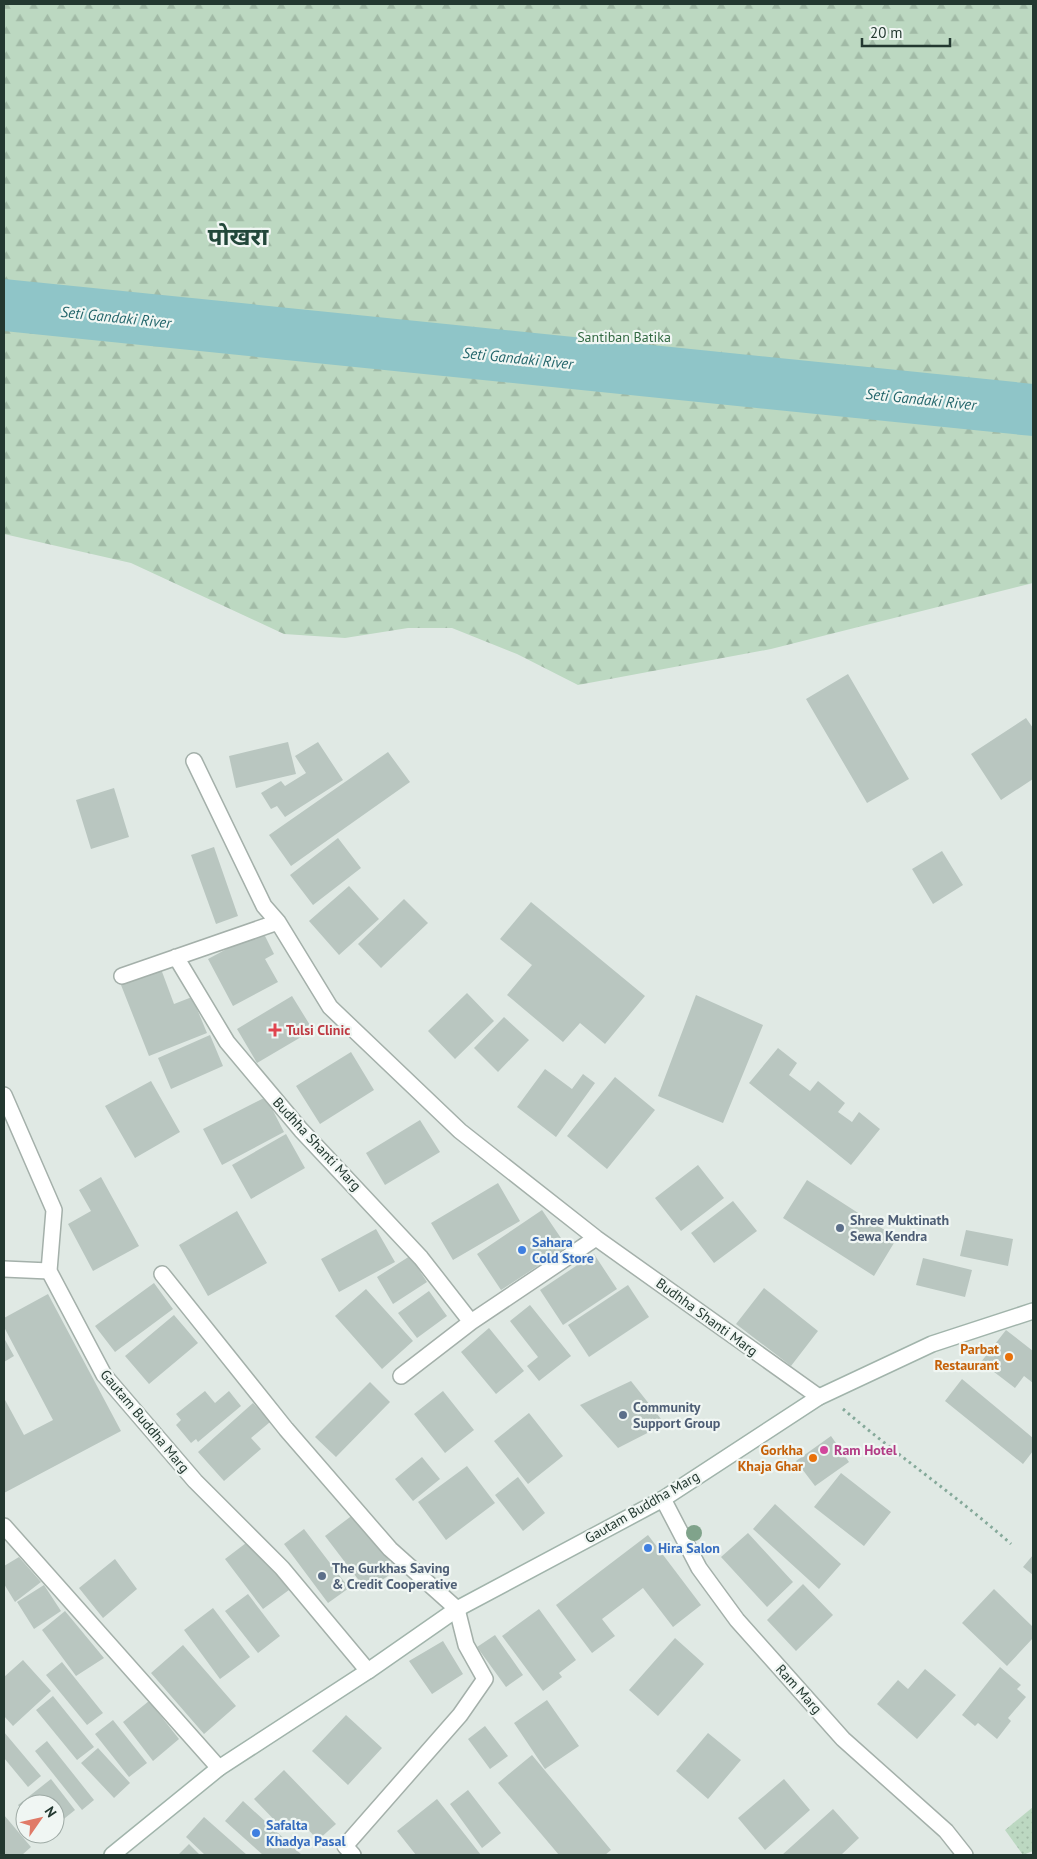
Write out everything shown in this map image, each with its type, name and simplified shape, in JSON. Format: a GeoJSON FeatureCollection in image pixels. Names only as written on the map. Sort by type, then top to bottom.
{"type":"FeatureCollection","features":[{"type":"Feature","properties":{"kind":"street","name":"Budhha Shanti Marg"},"geometry":{"type":"LineString","coordinates":[[194,761],[264,906],[278,922],[330,1007],[460,1131],[596,1238],[822,1396]]}},
{"type":"Feature","properties":{"kind":"street"},"geometry":{"type":"LineString","coordinates":[[122,976],[278,922]]}},
{"type":"Feature","properties":{"kind":"street","name":"Budhha Shanti Marg"},"geometry":{"type":"LineString","coordinates":[[176,957],[227,1042],[301,1130],[421,1258],[470,1322]]}},
{"type":"Feature","properties":{"kind":"street"},"geometry":{"type":"LineString","coordinates":[[4,1095],[54,1210],[49,1271],[4,1270]]}},
{"type":"Feature","properties":{"kind":"street"},"geometry":{"type":"LineString","coordinates":[[401,1376],[470,1322],[596,1238]]}},
{"type":"Feature","properties":{"kind":"street","name":"Gautam Buddha Marg"},"geometry":{"type":"LineString","coordinates":[[49,1271],[104,1375],[196,1481],[282,1568],[368,1671]]}},
{"type":"Feature","properties":{"kind":"street"},"geometry":{"type":"LineString","coordinates":[[162,1274],[286,1430],[390,1550],[457,1608],[466,1645],[485,1679],[460,1715],[345,1846],[353,1855]]}},
{"type":"Feature","properties":{"kind":"street","name":"Gautam Buddha Marg"},"geometry":{"type":"LineString","coordinates":[[112,1855],[219,1768],[368,1671],[457,1608],[663,1499],[822,1396],[932,1344],[1033,1311]]}},
{"type":"Feature","properties":{"kind":"street","name":"Ram Marg"},"geometry":{"type":"LineString","coordinates":[[663,1499],[699,1568],[737,1620],[843,1739],[946,1831],[965,1855]]}},
{"type":"Feature","properties":{"kind":"street"},"geometry":{"type":"LineString","coordinates":[[4,1526],[219,1768]]}},
{"type":"Feature","properties":{"kind":"path"},"geometry":{"type":"LineString","coordinates":[[822,1396],[944,1488],[1011,1544]]}},
{"type":"Feature","properties":{"kind":"green space","name":"Santiban Batika"},"geometry":{"type":"Polygon","coordinates":[[[4,4],[1033,4],[1033,583],[771,649],[578,685],[517,654],[452,628],[408,628],[345,638],[284,634],[131,563],[4,534],[4,4]]]}},
{"type":"Feature","properties":{"kind":"green space"},"geometry":{"type":"Polygon","coordinates":[[[1033,1807],[1033,1851],[1023,1855],[1005,1830],[1033,1807]]]}},
{"type":"Feature","properties":{"kind":"building"},"geometry":{"type":"Polygon","coordinates":[[[848,674],[909,779],[867,803],[806,699],[848,674]]]}},
{"type":"Feature","properties":{"kind":"building"},"geometry":{"type":"Polygon","coordinates":[[[1026,718],[1033,728],[1033,779],[1001,800],[971,754],[1026,718]]]}},
{"type":"Feature","properties":{"kind":"building"},"geometry":{"type":"Polygon","coordinates":[[[288,742],[296,774],[236,788],[229,756],[288,742]]]}},
{"type":"Feature","properties":{"kind":"building"},"geometry":{"type":"Polygon","coordinates":[[[318,742],[343,780],[285,817],[277,806],[271,809],[261,793],[281,781],[285,786],[306,773],[295,756],[318,742]]]}},
{"type":"Feature","properties":{"kind":"building"},"geometry":{"type":"Polygon","coordinates":[[[388,752],[410,782],[291,866],[269,835],[388,752]]]}},
{"type":"Feature","properties":{"kind":"building"},"geometry":{"type":"Polygon","coordinates":[[[114,788],[129,837],[91,849],[76,800],[114,788]]]}},
{"type":"Feature","properties":{"kind":"building"},"geometry":{"type":"Polygon","coordinates":[[[338,838],[361,868],[313,905],[290,875],[338,838]]]}},
{"type":"Feature","properties":{"kind":"building"},"geometry":{"type":"Polygon","coordinates":[[[214,847],[238,916],[216,924],[191,855],[214,847]]]}},
{"type":"Feature","properties":{"kind":"building"},"geometry":{"type":"Polygon","coordinates":[[[942,851],[963,885],[933,904],[912,869],[942,851]]]}},
{"type":"Feature","properties":{"kind":"building"},"geometry":{"type":"Polygon","coordinates":[[[349,886],[379,919],[339,955],[309,921],[349,886]]]}},
{"type":"Feature","properties":{"kind":"building"},"geometry":{"type":"Polygon","coordinates":[[[404,899],[428,923],[381,968],[358,944],[404,899]]]}},
{"type":"Feature","properties":{"kind":"building"},"geometry":{"type":"Polygon","coordinates":[[[531,902],[645,996],[605,1044],[580,1023],[563,1042],[507,995],[532,965],[500,939],[531,902]]]}},
{"type":"Feature","properties":{"kind":"building"},"geometry":{"type":"Polygon","coordinates":[[[262,930],[274,954],[265,959],[278,982],[233,1006],[208,959],[262,930]]]}},
{"type":"Feature","properties":{"kind":"building"},"geometry":{"type":"Polygon","coordinates":[[[161,969],[174,1004],[192,997],[207,1033],[149,1056],[121,985],[161,969]]]}},
{"type":"Feature","properties":{"kind":"building"},"geometry":{"type":"Polygon","coordinates":[[[467,993],[494,1021],[455,1059],[428,1031],[467,993]]]}},
{"type":"Feature","properties":{"kind":"building"},"geometry":{"type":"Polygon","coordinates":[[[696,995],[763,1025],[723,1123],[658,1096],[696,995]]]}},
{"type":"Feature","properties":{"kind":"building","name":"Tulsi Clinic"},"geometry":{"type":"Polygon","coordinates":[[[292,996],[313,1030],[257,1063],[237,1029],[292,996]]]}},
{"type":"Feature","properties":{"kind":"building"},"geometry":{"type":"Polygon","coordinates":[[[504,1017],[529,1040],[498,1072],[474,1048],[504,1017]]]}},
{"type":"Feature","properties":{"kind":"building"},"geometry":{"type":"Polygon","coordinates":[[[210,1035],[223,1066],[171,1089],[158,1058],[210,1035]]]}},
{"type":"Feature","properties":{"kind":"building"},"geometry":{"type":"Polygon","coordinates":[[[778,1048],[797,1063],[789,1075],[810,1091],[818,1081],[845,1103],[838,1112],[852,1122],[859,1112],[880,1129],[851,1165],[749,1083],[778,1048]]]}},
{"type":"Feature","properties":{"kind":"building"},"geometry":{"type":"Polygon","coordinates":[[[351,1052],[374,1090],[320,1124],[296,1086],[351,1052]]]}},
{"type":"Feature","properties":{"kind":"building"},"geometry":{"type":"Polygon","coordinates":[[[545,1069],[572,1089],[583,1074],[595,1083],[556,1137],[517,1107],[545,1069]]]}},
{"type":"Feature","properties":{"kind":"building"},"geometry":{"type":"Polygon","coordinates":[[[615,1077],[655,1110],[607,1169],[567,1136],[615,1077]]]}},
{"type":"Feature","properties":{"kind":"building"},"geometry":{"type":"Polygon","coordinates":[[[151,1081],[180,1132],[135,1158],[105,1106],[151,1081]]]}},
{"type":"Feature","properties":{"kind":"building"},"geometry":{"type":"Polygon","coordinates":[[[266,1097],[284,1132],[222,1165],[203,1129],[266,1097]]]}},
{"type":"Feature","properties":{"kind":"building"},"geometry":{"type":"Polygon","coordinates":[[[420,1120],[440,1152],[385,1185],[366,1153],[420,1120]]]}},
{"type":"Feature","properties":{"kind":"building"},"geometry":{"type":"Polygon","coordinates":[[[286,1134],[305,1168],[251,1199],[232,1165],[286,1134]]]}},
{"type":"Feature","properties":{"kind":"building"},"geometry":{"type":"Polygon","coordinates":[[[698,1165],[724,1198],[681,1231],[655,1198],[698,1165]]]}},
{"type":"Feature","properties":{"kind":"building"},"geometry":{"type":"Polygon","coordinates":[[[101,1177],[139,1246],[93,1271],[68,1224],[91,1211],[79,1190],[101,1177]]]}},
{"type":"Feature","properties":{"kind":"building","name":"Shree Muktinath Sewa Kendra"},"geometry":{"type":"Polygon","coordinates":[[[807,1180],[897,1238],[874,1276],[783,1218],[807,1180]]]}},
{"type":"Feature","properties":{"kind":"building"},"geometry":{"type":"Polygon","coordinates":[[[498,1183],[520,1221],[453,1260],[431,1223],[498,1183]]]}},
{"type":"Feature","properties":{"kind":"building"},"geometry":{"type":"Polygon","coordinates":[[[733,1201],[757,1231],[714,1263],[691,1233],[733,1201]]]}},
{"type":"Feature","properties":{"kind":"building","name":"Sahara Cold Store"},"geometry":{"type":"Polygon","coordinates":[[[542,1210],[567,1247],[501,1290],[477,1254],[542,1210]]]}},
{"type":"Feature","properties":{"kind":"building"},"geometry":{"type":"Polygon","coordinates":[[[237,1211],[267,1263],[208,1296],[179,1245],[237,1211]]]}},
{"type":"Feature","properties":{"kind":"building"},"geometry":{"type":"Polygon","coordinates":[[[376,1229],[395,1262],[339,1292],[321,1259],[376,1229]]]}},
{"type":"Feature","properties":{"kind":"building"},"geometry":{"type":"Polygon","coordinates":[[[966,1230],[1013,1239],[1008,1266],[960,1256],[966,1230]]]}},
{"type":"Feature","properties":{"kind":"building"},"geometry":{"type":"Polygon","coordinates":[[[594,1254],[617,1289],[563,1325],[540,1290],[594,1254]]]}},
{"type":"Feature","properties":{"kind":"building"},"geometry":{"type":"Polygon","coordinates":[[[410,1256],[427,1282],[393,1304],[377,1277],[410,1256]]]}},
{"type":"Feature","properties":{"kind":"building"},"geometry":{"type":"Polygon","coordinates":[[[923,1258],[972,1270],[965,1297],[916,1285],[923,1258]]]}},
{"type":"Feature","properties":{"kind":"building"},"geometry":{"type":"Polygon","coordinates":[[[154,1283],[173,1309],[115,1352],[95,1326],[154,1283]]]}},
{"type":"Feature","properties":{"kind":"building"},"geometry":{"type":"Polygon","coordinates":[[[628,1285],[649,1317],[589,1357],[568,1325],[628,1285]]]}},
{"type":"Feature","properties":{"kind":"building"},"geometry":{"type":"Polygon","coordinates":[[[764,1288],[818,1331],[791,1366],[736,1324],[764,1288]]]}},
{"type":"Feature","properties":{"kind":"building"},"geometry":{"type":"Polygon","coordinates":[[[366,1289],[413,1341],[382,1369],[335,1316],[366,1289]]]}},
{"type":"Feature","properties":{"kind":"building"},"geometry":{"type":"Polygon","coordinates":[[[429,1291],[447,1316],[417,1338],[398,1313],[429,1291]]]}},
{"type":"Feature","properties":{"kind":"building"},"geometry":{"type":"Polygon","coordinates":[[[48,1294],[121,1431],[4,1493],[4,1398],[24,1435],[53,1420],[4,1327],[4,1318],[48,1294]]]}},
{"type":"Feature","properties":{"kind":"building"},"geometry":{"type":"Polygon","coordinates":[[[530,1305],[571,1356],[539,1381],[527,1366],[538,1357],[510,1321],[530,1305]]]}},
{"type":"Feature","properties":{"kind":"building"},"geometry":{"type":"Polygon","coordinates":[[[174,1315],[198,1343],[149,1384],[125,1356],[174,1315]]]}},
{"type":"Feature","properties":{"kind":"building"},"geometry":{"type":"Polygon","coordinates":[[[489,1328],[524,1371],[496,1394],[461,1352],[489,1328]]]}},
{"type":"Feature","properties":{"kind":"building","name":"Parbat Restaurant"},"geometry":{"type":"Polygon","coordinates":[[[1006,1330],[1033,1351],[1033,1383],[1024,1376],[1015,1388],[981,1362],[1006,1330]]]}},
{"type":"Feature","properties":{"kind":"building"},"geometry":{"type":"Polygon","coordinates":[[[4,1338],[14,1356],[4,1362],[4,1338]]]}},
{"type":"Feature","properties":{"kind":"building"},"geometry":{"type":"Polygon","coordinates":[[[962,1379],[1033,1438],[1033,1451],[1023,1464],[945,1401],[962,1379]]]}},
{"type":"Feature","properties":{"kind":"building","name":"Community Support Group"},"geometry":{"type":"Polygon","coordinates":[[[631,1381],[665,1424],[618,1448],[580,1405],[631,1381]]]}},
{"type":"Feature","properties":{"kind":"building"},"geometry":{"type":"Polygon","coordinates":[[[370,1382],[390,1402],[336,1457],[315,1437],[370,1382]]]}},
{"type":"Feature","properties":{"kind":"building"},"geometry":{"type":"Polygon","coordinates":[[[205,1391],[215,1403],[229,1391],[241,1406],[198,1442],[196,1439],[191,1443],[176,1425],[181,1420],[176,1414],[205,1391]]]}},
{"type":"Feature","properties":{"kind":"building"},"geometry":{"type":"Polygon","coordinates":[[[443,1391],[474,1430],[445,1453],[414,1414],[443,1391]]]}},
{"type":"Feature","properties":{"kind":"building"},"geometry":{"type":"Polygon","coordinates":[[[253,1403],[270,1422],[251,1438],[261,1449],[224,1481],[198,1452],[253,1403]]]}},
{"type":"Feature","properties":{"kind":"building"},"geometry":{"type":"Polygon","coordinates":[[[529,1413],[563,1456],[528,1484],[494,1441],[529,1413]]]}},
{"type":"Feature","properties":{"kind":"building"},"geometry":{"type":"Polygon","coordinates":[[[831,1436],[849,1462],[815,1486],[796,1461],[831,1436]]]}},
{"type":"Feature","properties":{"kind":"building"},"geometry":{"type":"Polygon","coordinates":[[[422,1457],[440,1479],[413,1501],[395,1479],[422,1457]]]}},
{"type":"Feature","properties":{"kind":"building"},"geometry":{"type":"Polygon","coordinates":[[[467,1466],[495,1503],[446,1540],[418,1502],[467,1466]]]}},
{"type":"Feature","properties":{"kind":"building"},"geometry":{"type":"Polygon","coordinates":[[[841,1473],[891,1512],[864,1546],[814,1507],[841,1473]]]}},
{"type":"Feature","properties":{"kind":"building"},"geometry":{"type":"Polygon","coordinates":[[[518,1477],[545,1513],[523,1531],[495,1495],[518,1477]]]}},
{"type":"Feature","properties":{"kind":"building"},"geometry":{"type":"Polygon","coordinates":[[[775,1504],[841,1564],[819,1589],[753,1529],[775,1504]]]}},
{"type":"Feature","properties":{"kind":"building"},"geometry":{"type":"Polygon","coordinates":[[[354,1514],[396,1570],[367,1591],[325,1536],[354,1514]]]}},
{"type":"Feature","properties":{"kind":"building"},"geometry":{"type":"Polygon","coordinates":[[[304,1529],[349,1588],[328,1603],[284,1544],[304,1529]]]}},
{"type":"Feature","properties":{"kind":"building"},"geometry":{"type":"Polygon","coordinates":[[[748,1533],[793,1582],[767,1607],[721,1557],[748,1533]]]}},
{"type":"Feature","properties":{"kind":"building"},"geometry":{"type":"Polygon","coordinates":[[[648,1535],[701,1605],[673,1627],[643,1588],[602,1619],[615,1636],[592,1653],[556,1605],[648,1535]]]}},
{"type":"Feature","properties":{"kind":"building"},"geometry":{"type":"Polygon","coordinates":[[[250,1540],[289,1590],[263,1609],[225,1559],[250,1540]]]}},
{"type":"Feature","properties":{"kind":"building"},"geometry":{"type":"Polygon","coordinates":[[[1033,1555],[1033,1575],[1023,1567],[1033,1555]]]}},
{"type":"Feature","properties":{"kind":"building"},"geometry":{"type":"Polygon","coordinates":[[[19,1557],[41,1582],[15,1602],[4,1584],[4,1566],[19,1557]]]}},
{"type":"Feature","properties":{"kind":"building"},"geometry":{"type":"Polygon","coordinates":[[[115,1559],[137,1589],[103,1618],[79,1588],[115,1559]]]}},
{"type":"Feature","properties":{"kind":"building"},"geometry":{"type":"Polygon","coordinates":[[[803,1584],[833,1615],[796,1651],[767,1620],[803,1584]]]}},
{"type":"Feature","properties":{"kind":"building"},"geometry":{"type":"Polygon","coordinates":[[[44,1585],[61,1611],[34,1629],[17,1602],[44,1585]]]}},
{"type":"Feature","properties":{"kind":"building"},"geometry":{"type":"Polygon","coordinates":[[[994,1589],[1033,1627],[1033,1638],[1007,1666],[962,1623],[994,1589]]]}},
{"type":"Feature","properties":{"kind":"building"},"geometry":{"type":"Polygon","coordinates":[[[248,1594],[280,1636],[258,1653],[225,1611],[248,1594]]]}},
{"type":"Feature","properties":{"kind":"building"},"geometry":{"type":"Polygon","coordinates":[[[213,1608],[250,1657],[220,1679],[184,1630],[213,1608]]]}},
{"type":"Feature","properties":{"kind":"building"},"geometry":{"type":"Polygon","coordinates":[[[539,1609],[576,1660],[559,1673],[562,1677],[543,1691],[502,1636],[539,1609]]]}},
{"type":"Feature","properties":{"kind":"building"},"geometry":{"type":"Polygon","coordinates":[[[65,1611],[104,1658],[76,1676],[42,1630],[65,1611]]]}},
{"type":"Feature","properties":{"kind":"building"},"geometry":{"type":"Polygon","coordinates":[[[495,1635],[523,1675],[506,1687],[477,1647],[495,1635]]]}},
{"type":"Feature","properties":{"kind":"building"},"geometry":{"type":"Polygon","coordinates":[[[675,1638],[704,1664],[658,1716],[629,1690],[675,1638]]]}},
{"type":"Feature","properties":{"kind":"building"},"geometry":{"type":"Polygon","coordinates":[[[443,1641],[463,1674],[432,1694],[409,1661],[443,1641]]]}},
{"type":"Feature","properties":{"kind":"building"},"geometry":{"type":"Polygon","coordinates":[[[183,1645],[236,1706],[204,1734],[151,1673],[183,1645]]]}},
{"type":"Feature","properties":{"kind":"building"},"geometry":{"type":"Polygon","coordinates":[[[23,1660],[51,1691],[13,1726],[4,1716],[4,1677],[23,1660]]]}},
{"type":"Feature","properties":{"kind":"building"},"geometry":{"type":"Polygon","coordinates":[[[62,1662],[103,1713],[87,1725],[46,1675],[62,1662]]]}},
{"type":"Feature","properties":{"kind":"building"},"geometry":{"type":"Polygon","coordinates":[[[1000,1667],[1021,1685],[1017,1689],[1026,1697],[1008,1718],[1011,1721],[997,1739],[978,1723],[975,1726],[962,1715],[1000,1667]]]}},
{"type":"Feature","properties":{"kind":"building"},"geometry":{"type":"Polygon","coordinates":[[[925,1669],[956,1695],[917,1739],[877,1704],[898,1680],[908,1689],[925,1669]]]}},
{"type":"Feature","properties":{"kind":"building"},"geometry":{"type":"Polygon","coordinates":[[[53,1696],[94,1747],[77,1760],[36,1710],[53,1696]]]}},
{"type":"Feature","properties":{"kind":"building"},"geometry":{"type":"Polygon","coordinates":[[[547,1700],[579,1746],[545,1769],[514,1723],[547,1700]]]}},
{"type":"Feature","properties":{"kind":"building"},"geometry":{"type":"Polygon","coordinates":[[[149,1701],[179,1739],[153,1761],[123,1722],[149,1701]]]}},
{"type":"Feature","properties":{"kind":"building"},"geometry":{"type":"Polygon","coordinates":[[[346,1715],[382,1748],[348,1785],[312,1751],[346,1715]]]}},
{"type":"Feature","properties":{"kind":"building"},"geometry":{"type":"Polygon","coordinates":[[[113,1720],[147,1763],[129,1777],[95,1734],[113,1720]]]}},
{"type":"Feature","properties":{"kind":"building"},"geometry":{"type":"Polygon","coordinates":[[[485,1726],[508,1756],[490,1769],[468,1739],[485,1726]]]}},
{"type":"Feature","properties":{"kind":"building"},"geometry":{"type":"Polygon","coordinates":[[[4,1732],[41,1776],[28,1787],[4,1758],[4,1732]]]}},
{"type":"Feature","properties":{"kind":"building"},"geometry":{"type":"Polygon","coordinates":[[[708,1733],[741,1760],[708,1799],[676,1771],[708,1733]]]}},
{"type":"Feature","properties":{"kind":"building"},"geometry":{"type":"Polygon","coordinates":[[[47,1741],[94,1800],[82,1810],[35,1751],[47,1741]]]}},
{"type":"Feature","properties":{"kind":"building"},"geometry":{"type":"Polygon","coordinates":[[[98,1748],[130,1783],[114,1798],[81,1763],[98,1748]]]}},
{"type":"Feature","properties":{"kind":"building"},"geometry":{"type":"Polygon","coordinates":[[[532,1755],[611,1850],[605,1855],[559,1855],[498,1783],[532,1755]]]}},
{"type":"Feature","properties":{"kind":"building"},"geometry":{"type":"Polygon","coordinates":[[[284,1770],[336,1824],[318,1840],[299,1820],[286,1832],[254,1799],[284,1770]]]}},
{"type":"Feature","properties":{"kind":"building"},"geometry":{"type":"Polygon","coordinates":[[[51,1779],[63,1794],[32,1794],[51,1779]]]}},
{"type":"Feature","properties":{"kind":"building"},"geometry":{"type":"Polygon","coordinates":[[[784,1779],[810,1810],[765,1850],[738,1818],[784,1779]]]}},
{"type":"Feature","properties":{"kind":"building"},"geometry":{"type":"Polygon","coordinates":[[[468,1790],[501,1833],[482,1848],[450,1804],[468,1790]]]}},
{"type":"Feature","properties":{"kind":"building"},"geometry":{"type":"Polygon","coordinates":[[[65,1797],[75,1810],[65,1818],[65,1797]]]}},
{"type":"Feature","properties":{"kind":"building"},"geometry":{"type":"Polygon","coordinates":[[[437,1799],[481,1855],[416,1855],[397,1831],[437,1799]]]}},
{"type":"Feature","properties":{"kind":"building"},"geometry":{"type":"Polygon","coordinates":[[[243,1801],[302,1855],[263,1855],[225,1821],[243,1801]]]}},
{"type":"Feature","properties":{"kind":"building"},"geometry":{"type":"Polygon","coordinates":[[[833,1809],[859,1838],[841,1855],[782,1855],[833,1809]]]}},
{"type":"Feature","properties":{"kind":"building"},"geometry":{"type":"Polygon","coordinates":[[[4,1815],[15,1828],[15,1844],[28,1844],[31,1847],[22,1855],[4,1855],[4,1815]]]}},
{"type":"Feature","properties":{"kind":"building"},"geometry":{"type":"Polygon","coordinates":[[[204,1817],[247,1855],[205,1855],[186,1837],[204,1817]]]}},
{"type":"Feature","properties":{"kind":"building"},"geometry":{"type":"Polygon","coordinates":[[[189,1844],[200,1855],[178,1855],[189,1844]]]}},
{"type":"Feature","properties":{"kind":"waterway","name":"Seti Gandaki River"},"geometry":{"type":"LineString","coordinates":[[4,305],[1033,410]]}},
{"type":"Feature","properties":{"kind":"place","name":"Tulsi Clinic"},"geometry":{"type":"Point","coordinates":[275,1030]}},
{"type":"Feature","properties":{"kind":"place","name":"Shree Muktinath Sewa Kendra"},"geometry":{"type":"Point","coordinates":[840,1228]}},
{"type":"Feature","properties":{"kind":"place","name":"Sahara Cold Store"},"geometry":{"type":"Point","coordinates":[522,1250]}},
{"type":"Feature","properties":{"kind":"place","name":"Parbat Restaurant"},"geometry":{"type":"Point","coordinates":[1009,1357]}},
{"type":"Feature","properties":{"kind":"place","name":"Community Support Group"},"geometry":{"type":"Point","coordinates":[623,1415]}},
{"type":"Feature","properties":{"kind":"place","name":"Ram Hotel"},"geometry":{"type":"Point","coordinates":[824,1450]}},
{"type":"Feature","properties":{"kind":"place","name":"Gorkha Khaja Ghar"},"geometry":{"type":"Point","coordinates":[813,1458]}},
{"type":"Feature","properties":{"kind":"place","name":"Hira Salon"},"geometry":{"type":"Point","coordinates":[648,1548]}},
{"type":"Feature","properties":{"kind":"place","name":"The Gurkhas Saving & Credit Cooperative"},"geometry":{"type":"Point","coordinates":[322,1576]}},
{"type":"Feature","properties":{"kind":"place","name":"Safalta Khadya Pasal"},"geometry":{"type":"Point","coordinates":[256,1833]}},
{"type":"Feature","properties":{"kind":"district","name":"पोखरा"},"geometry":{"type":"Point","coordinates":[238,236]}}]}
